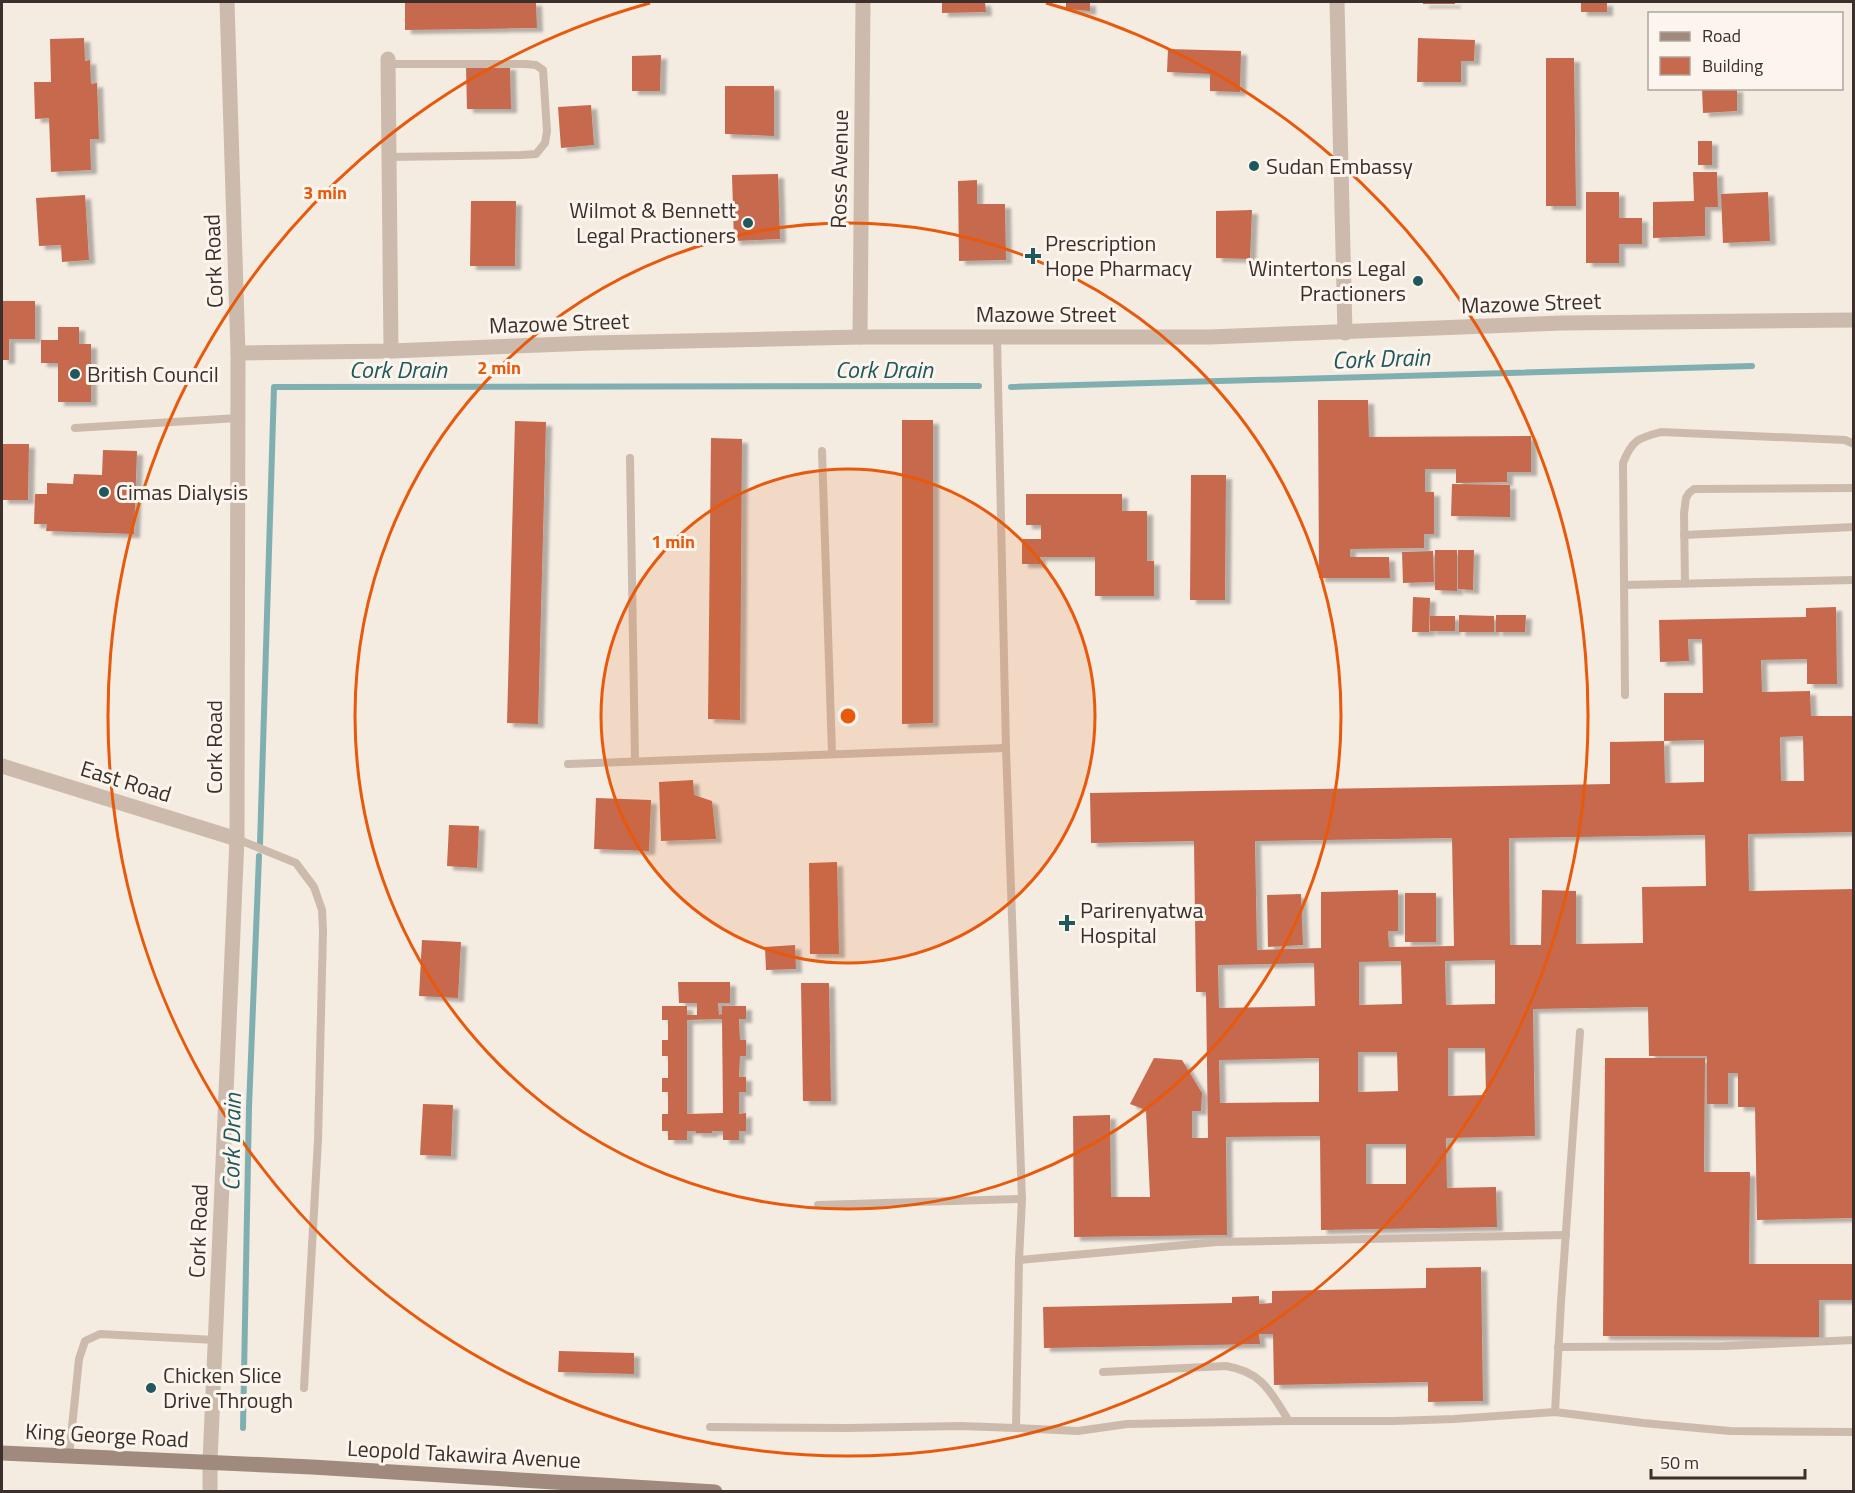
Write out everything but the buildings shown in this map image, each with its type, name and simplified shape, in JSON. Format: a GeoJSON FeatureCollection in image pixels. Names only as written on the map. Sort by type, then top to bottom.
{"type":"FeatureCollection","features":[{"type":"Feature","properties":{"kind":"main road","name":"King George Road"},"geometry":{"type":"LineString","coordinates":[[2,1453],[210,1462]]}},
{"type":"Feature","properties":{"kind":"main road","name":"Leopold Takawira Avenue"},"geometry":{"type":"LineString","coordinates":[[210,1462],[716,1491]]}},
{"type":"Feature","properties":{"kind":"street","name":"Cork Road"},"geometry":{"type":"LineString","coordinates":[[210,1491],[237,839],[238,353],[227,2]]}},
{"type":"Feature","properties":{"kind":"street","name":"Ross Avenue"},"geometry":{"type":"LineString","coordinates":[[860,337],[863,2]]}},
{"type":"Feature","properties":{"kind":"street"},"geometry":{"type":"LineString","coordinates":[[1337,2],[1345,333]]}},
{"type":"Feature","properties":{"kind":"street"},"geometry":{"type":"LineString","coordinates":[[388,61],[391,351]]}},
{"type":"Feature","properties":{"kind":"street","name":"Mazowe Street"},"geometry":{"type":"LineString","coordinates":[[238,353],[391,351],[860,337],[1210,337],[1562,323],[1854,320]]}},
{"type":"Feature","properties":{"kind":"street","name":"East Road"},"geometry":{"type":"LineString","coordinates":[[2,766],[237,839]]}},
{"type":"Feature","properties":{"kind":"lane"},"geometry":{"type":"LineString","coordinates":[[388,61],[536,65],[543,70],[547,131],[545,143],[536,154],[389,157]]}},
{"type":"Feature","properties":{"kind":"lane"},"geometry":{"type":"LineString","coordinates":[[997,337],[1006,748],[1022,1199],[1016,1428]]}},
{"type":"Feature","properties":{"kind":"lane"},"geometry":{"type":"LineString","coordinates":[[75,428],[238,418]]}},
{"type":"Feature","properties":{"kind":"lane"},"geometry":{"type":"LineString","coordinates":[[1625,695],[1623,463],[1629,447],[1641,437],[1661,432],[1845,440],[1854,444]]}},
{"type":"Feature","properties":{"kind":"lane"},"geometry":{"type":"LineString","coordinates":[[822,451],[832,753]]}},
{"type":"Feature","properties":{"kind":"lane"},"geometry":{"type":"LineString","coordinates":[[630,458],[635,761]]}},
{"type":"Feature","properties":{"kind":"lane"},"geometry":{"type":"LineString","coordinates":[[1685,583],[1686,498],[1694,489],[1854,488]]}},
{"type":"Feature","properties":{"kind":"lane"},"geometry":{"type":"LineString","coordinates":[[1684,535],[1854,527]]}},
{"type":"Feature","properties":{"kind":"lane"},"geometry":{"type":"LineString","coordinates":[[1624,585],[1854,580]]}},
{"type":"Feature","properties":{"kind":"lane"},"geometry":{"type":"LineString","coordinates":[[568,764],[1006,748]]}},
{"type":"Feature","properties":{"kind":"lane"},"geometry":{"type":"LineString","coordinates":[[237,839],[296,863],[314,887],[322,910],[318,1140],[304,1388]]}},
{"type":"Feature","properties":{"kind":"lane"},"geometry":{"type":"LineString","coordinates":[[1555,1412],[1580,1032]]}},
{"type":"Feature","properties":{"kind":"lane"},"geometry":{"type":"LineString","coordinates":[[818,1205],[1022,1199]]}},
{"type":"Feature","properties":{"kind":"lane"},"geometry":{"type":"LineString","coordinates":[[1019,1260],[1217,1242],[1566,1234]]}},
{"type":"Feature","properties":{"kind":"lane"},"geometry":{"type":"LineString","coordinates":[[69,1456],[79,1359],[85,1341],[100,1335],[215,1340]]}},
{"type":"Feature","properties":{"kind":"lane"},"geometry":{"type":"LineString","coordinates":[[1558,1347],[1724,1346],[1854,1340]]}},
{"type":"Feature","properties":{"kind":"lane"},"geometry":{"type":"LineString","coordinates":[[1103,1371],[1226,1366],[1240,1368],[1265,1384],[1289,1421]]}},
{"type":"Feature","properties":{"kind":"lane"},"geometry":{"type":"LineString","coordinates":[[710,1426],[848,1428],[960,1426],[1078,1431],[1127,1424],[1403,1421],[1555,1412],[1643,1424],[1721,1431],[1854,1432]]}},
{"type":"Feature","properties":{"kind":"waterway","name":"Cork Drain"},"geometry":{"type":"LineString","coordinates":[[1011,387],[1752,366]]}},
{"type":"Feature","properties":{"kind":"waterway","name":"Cork Drain"},"geometry":{"type":"LineString","coordinates":[[260,844],[274,387],[979,386]]}},
{"type":"Feature","properties":{"kind":"waterway","name":"Cork Drain"},"geometry":{"type":"LineString","coordinates":[[243,1428],[249,1107],[259,856]]}},
{"type":"Feature","properties":{"kind":"place","name":"Sudan Embassy"},"geometry":{"type":"Point","coordinates":[1254,166]}},
{"type":"Feature","properties":{"kind":"place","name":"Wilmot & Bennett Legal Practioners"},"geometry":{"type":"Point","coordinates":[748,223]}},
{"type":"Feature","properties":{"kind":"place","name":"Prescription Hope Pharmacy"},"geometry":{"type":"Point","coordinates":[1033,256]}},
{"type":"Feature","properties":{"kind":"place","name":"Wintertons Legal Practioners"},"geometry":{"type":"Point","coordinates":[1418,281]}},
{"type":"Feature","properties":{"kind":"place","name":"British Council"},"geometry":{"type":"Point","coordinates":[75,374]}},
{"type":"Feature","properties":{"kind":"place","name":"Cimas Dialysis"},"geometry":{"type":"Point","coordinates":[104,492]}},
{"type":"Feature","properties":{"kind":"place","name":"Parirenyatwa Hospital"},"geometry":{"type":"Point","coordinates":[1067,923]}},
{"type":"Feature","properties":{"kind":"place","name":"Chicken Slice Drive Through"},"geometry":{"type":"Point","coordinates":[151,1388]}}]}
